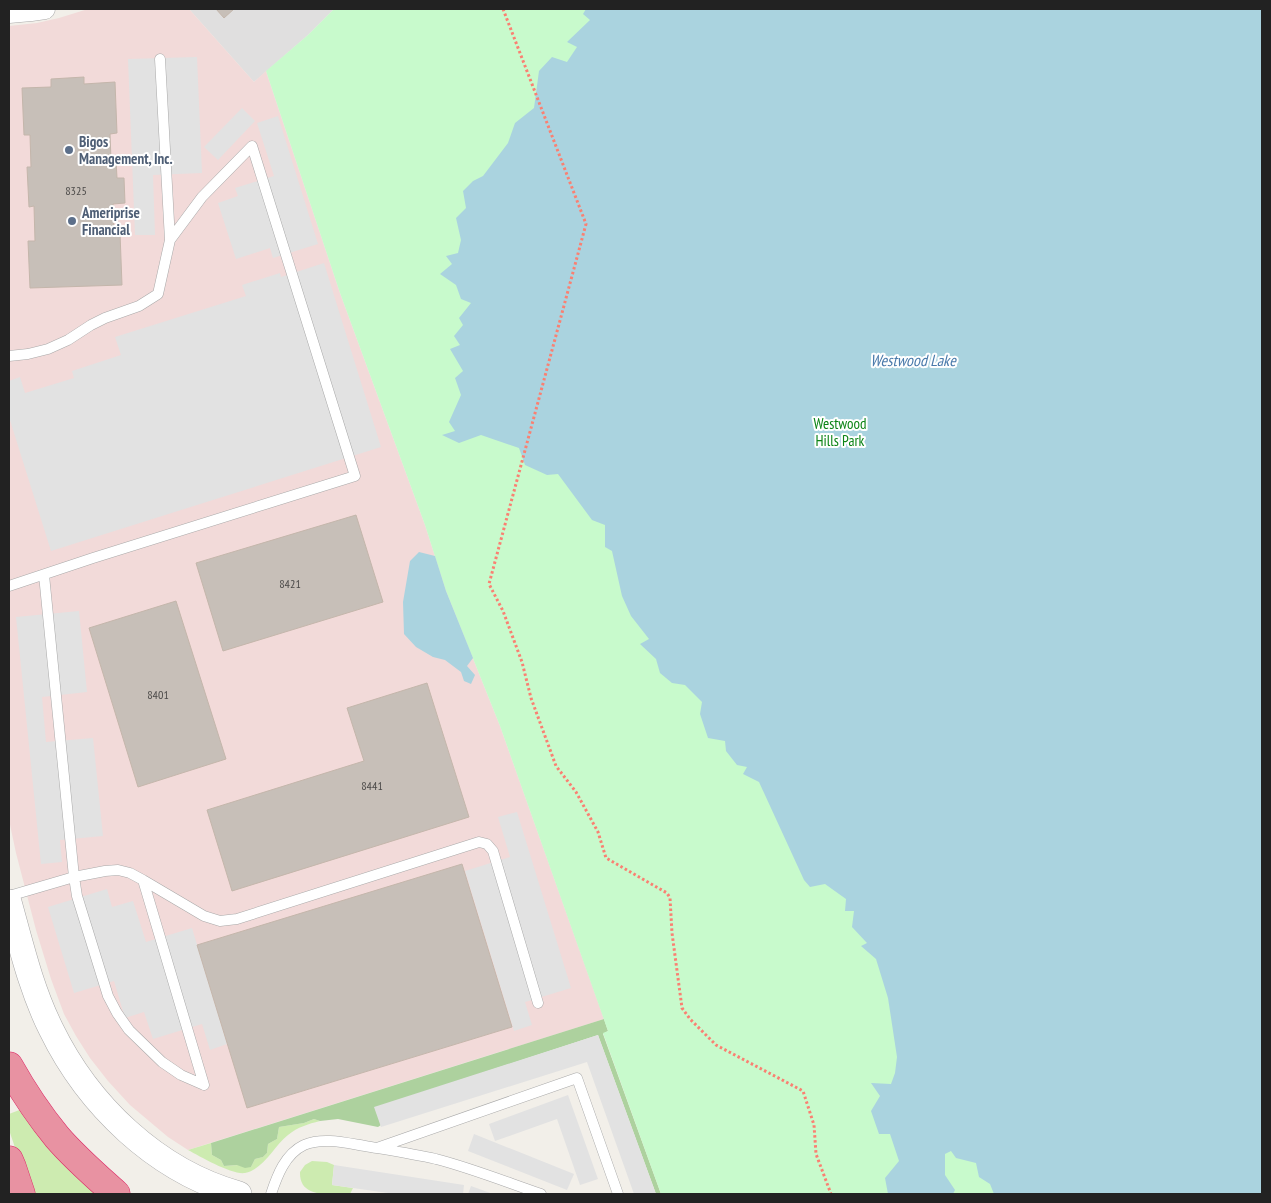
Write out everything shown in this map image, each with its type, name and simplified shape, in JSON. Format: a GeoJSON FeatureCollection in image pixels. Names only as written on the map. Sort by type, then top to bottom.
{"type":"FeatureCollection","features":[{"type":"Feature","properties":{"kind":"highway"},"geometry":{"type":"LineString","coordinates":[[9,1066],[38,1112],[58,1138],[83,1164],[115,1192]]}},
{"type":"Feature","properties":{"kind":"highway"},"geometry":{"type":"LineString","coordinates":[[9,1160],[21,1194]]}},
{"type":"Feature","properties":{"kind":"street"},"geometry":{"type":"LineString","coordinates":[[9,13],[46,9]]}},
{"type":"Feature","properties":{"kind":"street"},"geometry":{"type":"LineString","coordinates":[[9,902],[31,980],[50,1028],[72,1066],[91,1092],[118,1122],[150,1149],[188,1175],[220,1189],[240,1194]]}},
{"type":"Feature","properties":{"kind":"lane"},"geometry":{"type":"LineString","coordinates":[[9,356],[48,349],[68,340],[105,318],[139,306],[158,294],[170,240],[160,59]]}},
{"type":"Feature","properties":{"kind":"lane"},"geometry":{"type":"LineString","coordinates":[[9,586],[356,476],[252,146],[202,197],[170,240]]}},
{"type":"Feature","properties":{"kind":"lane"},"geometry":{"type":"LineString","coordinates":[[44,575],[74,877],[77,896],[108,996],[129,1030],[162,1062],[181,1075],[204,1085],[143,880]]}},
{"type":"Feature","properties":{"kind":"lane"},"geometry":{"type":"LineString","coordinates":[[9,896],[74,877],[118,870],[130,873],[204,916],[220,921],[237,919],[479,842],[487,844],[493,851],[538,1003]]}},
{"type":"Feature","properties":{"kind":"lane"},"geometry":{"type":"LineString","coordinates":[[377,1148],[577,1078],[618,1194]]}},
{"type":"Feature","properties":{"kind":"lane"},"geometry":{"type":"LineString","coordinates":[[271,1194],[277,1175],[290,1156],[298,1148],[323,1141],[340,1142],[436,1159],[541,1194]]}},
{"type":"Feature","properties":{"kind":"path"},"geometry":{"type":"LineString","coordinates":[[503,9],[586,224],[489,584],[503,611],[522,662],[531,698],[556,766],[581,800],[598,832],[606,858],[667,893],[670,898],[672,933],[682,1008],[690,1019],[716,1045],[803,1091],[814,1125],[816,1154],[831,1194]]}},
{"type":"Feature","properties":{"kind":"shaded area"},"geometry":{"type":"Polygon","coordinates":[[[88,9],[189,9],[254,82],[266,71],[340,293],[425,525],[446,591],[500,726],[604,1019],[188,1150],[168,1137],[130,1105],[108,1081],[90,1058],[64,1014],[36,930],[9,820],[9,26],[37,23],[88,9]]]}},
{"type":"Feature","properties":{"kind":"shaded area"},"geometry":{"type":"Polygon","coordinates":[[[189,9],[334,9],[308,35],[254,82],[189,9]]]}},
{"type":"Feature","properties":{"kind":"shaded area"},"geometry":{"type":"Polygon","coordinates":[[[197,57],[202,173],[153,175],[155,235],[135,235],[128,59],[197,57]]]}},
{"type":"Feature","properties":{"kind":"shaded area"},"geometry":{"type":"Polygon","coordinates":[[[242,108],[255,121],[218,160],[204,147],[242,108]]]}},
{"type":"Feature","properties":{"kind":"shaded area"},"geometry":{"type":"Polygon","coordinates":[[[278,116],[318,244],[273,258],[270,248],[236,259],[218,203],[238,196],[235,188],[274,176],[257,123],[278,116]]]}},
{"type":"Feature","properties":{"kind":"shaded area"},"geometry":{"type":"Polygon","coordinates":[[[324,263],[381,447],[51,551],[9,417],[9,381],[20,377],[25,393],[74,378],[72,371],[121,355],[115,337],[246,296],[242,285],[280,273],[281,277],[324,263]]]}},
{"type":"Feature","properties":{"kind":"shaded area"},"geometry":{"type":"Polygon","coordinates":[[[79,611],[87,692],[42,697],[46,742],[93,738],[103,836],[60,840],[62,862],[41,864],[16,617],[79,611]]]}},
{"type":"Feature","properties":{"kind":"shaded area"},"geometry":{"type":"Polygon","coordinates":[[[517,812],[571,988],[525,1002],[532,1025],[514,1031],[465,871],[510,857],[498,817],[517,812]]]}},
{"type":"Feature","properties":{"kind":"shaded area"},"geometry":{"type":"Polygon","coordinates":[[[107,889],[112,907],[133,901],[146,942],[192,928],[227,1044],[210,1050],[202,1024],[153,1039],[144,1012],[125,1018],[114,981],[74,993],[48,907],[107,889]]]}},
{"type":"Feature","properties":{"kind":"shaded area"},"geometry":{"type":"Polygon","coordinates":[[[598,1035],[656,1194],[634,1194],[587,1062],[381,1127],[374,1107],[598,1035]]]}},
{"type":"Feature","properties":{"kind":"shaded area"},"geometry":{"type":"Polygon","coordinates":[[[568,1095],[598,1179],[580,1185],[557,1119],[495,1141],[489,1124],[568,1095]]]}},
{"type":"Feature","properties":{"kind":"shaded area"},"geometry":{"type":"Polygon","coordinates":[[[474,1134],[574,1174],[567,1190],[468,1151],[474,1134]]]}},
{"type":"Feature","properties":{"kind":"shaded area"},"geometry":{"type":"Polygon","coordinates":[[[334,1165],[464,1185],[463,1194],[395,1194],[332,1185],[334,1165]]]}},
{"type":"Feature","properties":{"kind":"shaded area"},"geometry":{"type":"Polygon","coordinates":[[[471,1186],[493,1194],[468,1194],[471,1186]]]}},
{"type":"Feature","properties":{"kind":"green space","name":"Westwood Lake"},"geometry":{"type":"Polygon","coordinates":[[[334,9],[1262,9],[1262,1194],[661,1194],[603,1033],[608,1031],[500,726],[446,591],[425,525],[340,293],[266,71],[308,35],[334,9]]]}},
{"type":"Feature","properties":{"kind":"green space"},"geometry":{"type":"Polygon","coordinates":[[[604,1019],[608,1031],[603,1034],[661,1194],[656,1194],[598,1035],[375,1108],[381,1125],[378,1127],[338,1119],[320,1121],[314,1119],[304,1123],[279,1127],[277,1139],[268,1144],[267,1153],[263,1157],[255,1159],[251,1167],[224,1166],[221,1160],[212,1155],[211,1143],[604,1019]]]}},
{"type":"Feature","properties":{"kind":"green space"},"geometry":{"type":"Polygon","coordinates":[[[22,1109],[98,1194],[31,1194],[9,1130],[9,1114],[22,1109]]]}},
{"type":"Feature","properties":{"kind":"green space"},"geometry":{"type":"Polygon","coordinates":[[[314,1119],[320,1121],[303,1126],[292,1132],[258,1167],[245,1173],[232,1171],[188,1150],[211,1143],[212,1155],[221,1160],[224,1166],[238,1165],[251,1167],[255,1159],[263,1157],[267,1153],[268,1144],[277,1139],[279,1127],[304,1123],[314,1119]]]}},
{"type":"Feature","properties":{"kind":"green space"},"geometry":{"type":"Polygon","coordinates":[[[312,1161],[327,1162],[334,1165],[332,1185],[353,1188],[350,1194],[318,1193],[310,1191],[305,1187],[301,1181],[300,1172],[305,1165],[312,1161]]]}},
{"type":"Feature","properties":{"kind":"water","name":"Westwood Lake"},"geometry":{"type":"Polygon","coordinates":[[[586,9],[1262,9],[1262,1194],[994,1194],[990,1184],[979,1177],[976,1163],[956,1158],[951,1151],[945,1154],[945,1175],[955,1190],[953,1194],[888,1194],[885,1178],[899,1161],[890,1134],[879,1134],[871,1111],[880,1096],[871,1083],[891,1084],[895,1073],[897,1057],[888,998],[876,959],[861,946],[867,943],[852,927],[854,911],[845,911],[846,899],[825,884],[810,887],[804,880],[759,782],[743,774],[747,767],[737,765],[726,751],[725,741],[708,738],[700,714],[702,702],[685,685],[672,683],[660,673],[656,659],[640,644],[649,639],[631,616],[622,596],[612,551],[605,547],[605,525],[592,520],[558,474],[547,475],[525,465],[519,448],[481,435],[459,443],[442,435],[455,431],[449,422],[461,395],[455,378],[463,371],[450,349],[460,345],[454,336],[463,325],[459,318],[471,303],[461,299],[456,285],[440,274],[452,264],[446,256],[458,253],[461,240],[456,218],[466,208],[463,191],[473,181],[483,176],[508,143],[515,123],[534,108],[539,71],[552,57],[567,62],[577,47],[567,42],[590,20],[583,14],[586,9]]]}},
{"type":"Feature","properties":{"kind":"water"},"geometry":{"type":"Polygon","coordinates":[[[419,552],[435,556],[446,591],[473,658],[467,666],[475,675],[471,684],[464,681],[461,672],[445,660],[433,657],[416,647],[404,634],[403,602],[410,561],[419,552]]]}},
{"type":"Feature","properties":{"kind":"building"},"geometry":{"type":"Polygon","coordinates":[[[216,9],[234,9],[224,18],[216,9]]]}},
{"type":"Feature","properties":{"kind":"building"},"geometry":{"type":"Polygon","coordinates":[[[84,77],[84,84],[115,82],[117,133],[110,134],[111,160],[116,160],[117,178],[124,178],[125,203],[113,204],[114,233],[120,233],[122,285],[30,288],[28,241],[35,241],[34,206],[29,207],[27,167],[31,167],[30,135],[24,135],[22,88],[51,87],[51,79],[84,77]]]}},
{"type":"Feature","properties":{"kind":"building"},"geometry":{"type":"Polygon","coordinates":[[[356,515],[383,602],[223,651],[196,563],[356,515]]]}},
{"type":"Feature","properties":{"kind":"building"},"geometry":{"type":"Polygon","coordinates":[[[176,601],[226,759],[138,787],[89,628],[176,601]]]}},
{"type":"Feature","properties":{"kind":"building"},"geometry":{"type":"Polygon","coordinates":[[[427,683],[469,817],[232,891],[207,810],[364,761],[347,708],[427,683]]]}},
{"type":"Feature","properties":{"kind":"building"},"geometry":{"type":"Polygon","coordinates":[[[462,864],[512,1027],[247,1108],[197,945],[462,864]]]}},
{"type":"Feature","properties":{"kind":"place","name":"Bigos Management, Inc."},"geometry":{"type":"Point","coordinates":[69,150]}},
{"type":"Feature","properties":{"kind":"place","name":"Ameriprise Financial"},"geometry":{"type":"Point","coordinates":[72,221]}},
{"type":"Feature","properties":{"kind":"park label","name":"Westwood Hills Park"},"geometry":{"type":"Point","coordinates":[840,432]}}]}
